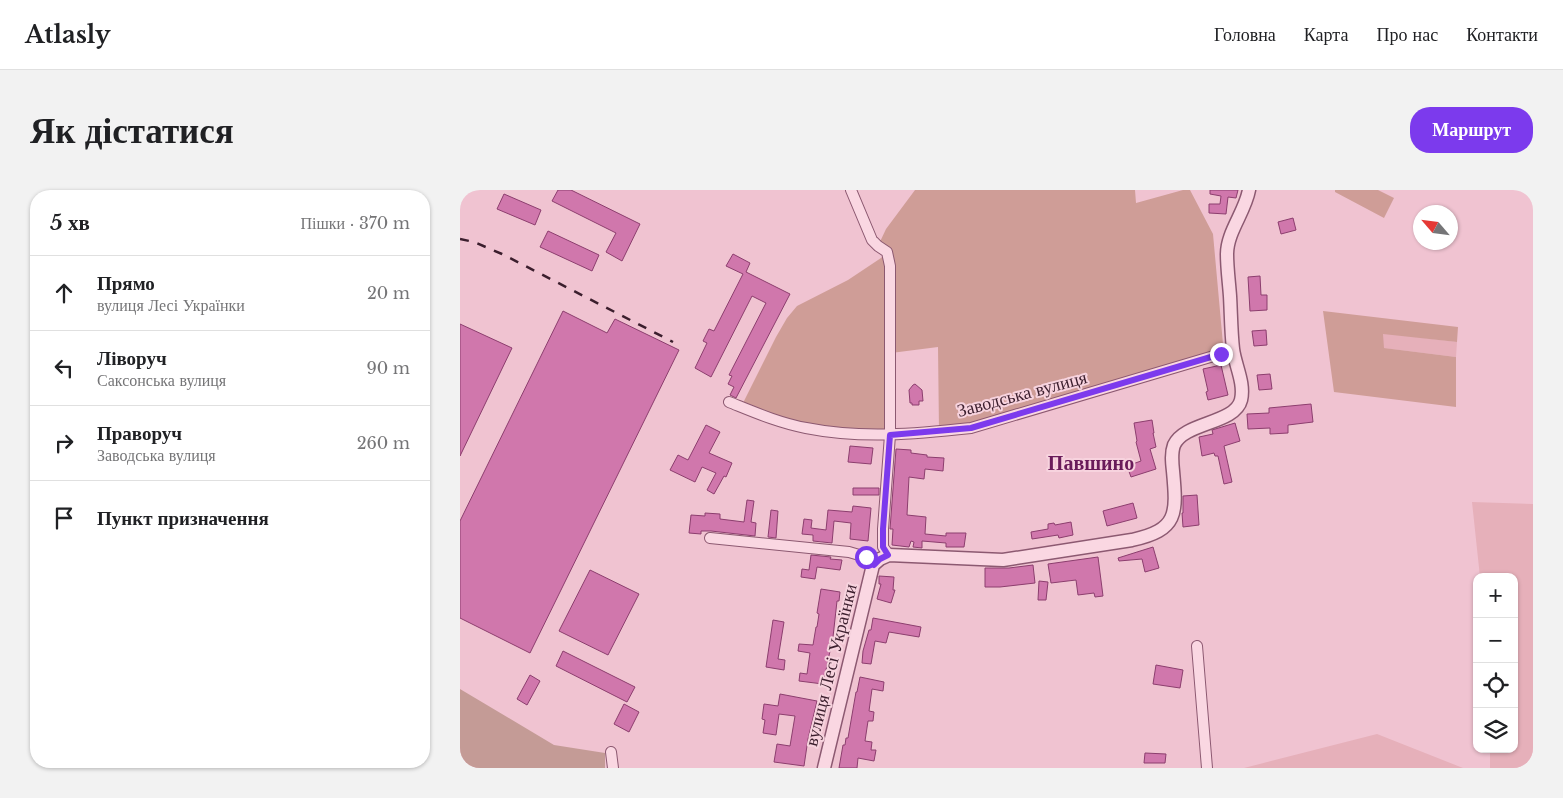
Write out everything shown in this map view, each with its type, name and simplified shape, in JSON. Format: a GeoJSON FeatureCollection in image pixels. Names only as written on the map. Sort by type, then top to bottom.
{"type":"FeatureCollection","features":[{"type":"Feature","properties":{"kind":"street"},"geometry":{"type":"LineString","coordinates":[[851,190],[872,240],[887,252],[890,266],[890,435],[883,547],[888,555],[1003,560],[1150,536],[1162,530],[1171,520],[1175,492],[1172,451],[1176,442],[1185,434],[1233,412],[1241,403],[1242,389],[1234,350],[1227,252],[1232,232],[1249,190]]}},
{"type":"Feature","properties":{"kind":"street","name":"Заводська вулиця"},"geometry":{"type":"LineString","coordinates":[[729,402],[761,415],[805,428],[842,433],[890,435],[971,428],[1234,350]]}},
{"type":"Feature","properties":{"kind":"street"},"geometry":{"type":"LineString","coordinates":[[710,538],[849,552],[866,557],[874,565]]}},
{"type":"Feature","properties":{"kind":"street","name":"вулиця Лесі Українки"},"geometry":{"type":"LineString","coordinates":[[824,768],[874,565],[888,555]]}},
{"type":"Feature","properties":{"kind":"street"},"geometry":{"type":"LineString","coordinates":[[1197,646],[1208,768]]}},
{"type":"Feature","properties":{"kind":"street"},"geometry":{"type":"LineString","coordinates":[[611,752],[613,768]]}},
{"type":"Feature","properties":{"kind":"shaded area"},"geometry":{"type":"Polygon","coordinates":[[[915,190],[1135,190],[1136,203],[1183,190],[1190,190],[1213,234],[1223,344],[1218,355],[1006,417],[939,431],[938,347],[891,353],[890,435],[842,433],[741,407],[787,318],[797,306],[848,280],[887,252],[878,246],[886,229],[915,190]]]}},
{"type":"Feature","properties":{"kind":"shaded area"},"geometry":{"type":"Polygon","coordinates":[[[1335,190],[1378,190],[1394,198],[1384,218],[1335,192],[1335,190]]]}},
{"type":"Feature","properties":{"kind":"shaded area"},"geometry":{"type":"Polygon","coordinates":[[[1323,311],[1458,327],[1457,342],[1383,334],[1384,348],[1456,357],[1456,407],[1334,392],[1323,311]]]}},
{"type":"Feature","properties":{"kind":"shaded area"},"geometry":{"type":"Polygon","coordinates":[[[1383,333],[1457,342],[1456,357],[1383,348],[1383,333]]]}},
{"type":"Feature","properties":{"kind":"shaded area"},"geometry":{"type":"Polygon","coordinates":[[[1472,502],[1533,504],[1533,768],[1490,768],[1490,753],[1518,753],[1518,573],[1480,573],[1472,502]]]}},
{"type":"Feature","properties":{"kind":"shaded area"},"geometry":{"type":"Polygon","coordinates":[[[460,689],[554,745],[605,753],[605,768],[460,768],[460,689]]]}},
{"type":"Feature","properties":{"kind":"shaded area"},"geometry":{"type":"Polygon","coordinates":[[[1377,734],[1463,768],[1244,768],[1377,734]]]}},
{"type":"Feature","properties":{"kind":"building"},"geometry":{"type":"Polygon","coordinates":[[[558,190],[571,190],[640,224],[622,261],[606,252],[616,233],[552,201],[558,190]]]}},
{"type":"Feature","properties":{"kind":"building"},"geometry":{"type":"Polygon","coordinates":[[[1210,190],[1238,190],[1236,198],[1228,197],[1226,214],[1209,213],[1209,204],[1220,204],[1221,196],[1210,194],[1210,190]]]}},
{"type":"Feature","properties":{"kind":"building"},"geometry":{"type":"Polygon","coordinates":[[[504,194],[541,210],[535,225],[497,209],[504,194]]]}},
{"type":"Feature","properties":{"kind":"building"},"geometry":{"type":"Polygon","coordinates":[[[1293,218],[1296,230],[1281,234],[1278,222],[1293,218]]]}},
{"type":"Feature","properties":{"kind":"building"},"geometry":{"type":"Polygon","coordinates":[[[548,231],[599,255],[592,271],[540,247],[548,231]]]}},
{"type":"Feature","properties":{"kind":"building"},"geometry":{"type":"Polygon","coordinates":[[[733,254],[750,263],[746,272],[790,294],[736,398],[730,395],[734,387],[728,384],[732,376],[729,375],[766,303],[752,296],[711,377],[695,368],[707,343],[703,341],[709,329],[714,331],[743,274],[726,266],[733,254]]]}},
{"type":"Feature","properties":{"kind":"building"},"geometry":{"type":"Polygon","coordinates":[[[1260,276],[1261,295],[1267,295],[1267,310],[1250,311],[1248,277],[1260,276]]]}},
{"type":"Feature","properties":{"kind":"building"},"geometry":{"type":"Polygon","coordinates":[[[563,311],[607,333],[615,319],[679,350],[530,653],[460,618],[460,521],[563,311]]]}},
{"type":"Feature","properties":{"kind":"building"},"geometry":{"type":"Polygon","coordinates":[[[460,324],[512,348],[460,456],[460,324]]]}},
{"type":"Feature","properties":{"kind":"building"},"geometry":{"type":"Polygon","coordinates":[[[1266,330],[1267,345],[1254,346],[1252,331],[1266,330]]]}},
{"type":"Feature","properties":{"kind":"building"},"geometry":{"type":"Polygon","coordinates":[[[1221,365],[1228,395],[1208,400],[1203,369],[1221,365]]]}},
{"type":"Feature","properties":{"kind":"building"},"geometry":{"type":"Polygon","coordinates":[[[1270,374],[1272,389],[1259,390],[1257,375],[1270,374]]]}},
{"type":"Feature","properties":{"kind":"building"},"geometry":{"type":"Polygon","coordinates":[[[915,384],[922,390],[923,401],[919,401],[919,405],[912,405],[910,403],[909,390],[915,384]]]}},
{"type":"Feature","properties":{"kind":"building"},"geometry":{"type":"Polygon","coordinates":[[[1311,404],[1313,422],[1288,425],[1288,433],[1270,434],[1270,428],[1248,429],[1247,414],[1269,413],[1269,408],[1311,404]]]}},
{"type":"Feature","properties":{"kind":"building"},"geometry":{"type":"Polygon","coordinates":[[[1152,420],[1156,447],[1150,449],[1156,469],[1131,477],[1127,466],[1141,461],[1134,423],[1152,420]]]}},
{"type":"Feature","properties":{"kind":"building"},"geometry":{"type":"Polygon","coordinates":[[[1235,423],[1240,441],[1224,446],[1232,482],[1224,484],[1218,456],[1215,456],[1214,453],[1202,456],[1199,437],[1213,434],[1212,430],[1235,423]]]}},
{"type":"Feature","properties":{"kind":"building"},"geometry":{"type":"Polygon","coordinates":[[[706,425],[720,432],[709,453],[732,463],[726,477],[724,476],[714,494],[707,490],[716,473],[702,467],[695,482],[670,470],[678,455],[688,460],[706,425]]]}},
{"type":"Feature","properties":{"kind":"building"},"geometry":{"type":"Polygon","coordinates":[[[850,446],[873,448],[871,464],[848,462],[850,446]]]}},
{"type":"Feature","properties":{"kind":"building"},"geometry":{"type":"Polygon","coordinates":[[[896,449],[911,450],[911,453],[927,455],[927,457],[944,458],[943,471],[925,469],[924,479],[909,477],[907,515],[926,517],[925,534],[946,536],[946,533],[966,533],[964,547],[946,547],[946,543],[922,541],[922,548],[913,547],[914,542],[911,541],[909,547],[892,545],[893,529],[890,529],[896,449]]]}},
{"type":"Feature","properties":{"kind":"building"},"geometry":{"type":"Polygon","coordinates":[[[853,488],[879,488],[879,495],[853,495],[853,488]]]}},
{"type":"Feature","properties":{"kind":"building"},"geometry":{"type":"Polygon","coordinates":[[[1197,495],[1199,525],[1183,527],[1183,496],[1197,495]]]}},
{"type":"Feature","properties":{"kind":"building"},"geometry":{"type":"Polygon","coordinates":[[[747,500],[754,501],[751,522],[756,523],[755,536],[711,531],[701,531],[701,534],[689,533],[691,515],[705,516],[705,513],[720,514],[720,519],[744,522],[747,500]]]}},
{"type":"Feature","properties":{"kind":"building"},"geometry":{"type":"Polygon","coordinates":[[[1133,503],[1137,518],[1107,526],[1103,511],[1133,503]]]}},
{"type":"Feature","properties":{"kind":"building"},"geometry":{"type":"Polygon","coordinates":[[[853,506],[871,508],[868,541],[850,539],[851,523],[834,521],[832,543],[813,541],[813,535],[802,534],[804,519],[812,520],[811,528],[826,530],[828,510],[852,512],[853,506]]]}},
{"type":"Feature","properties":{"kind":"building"},"geometry":{"type":"Polygon","coordinates":[[[771,510],[778,511],[776,538],[768,537],[771,510]]]}},
{"type":"Feature","properties":{"kind":"building"},"geometry":{"type":"Polygon","coordinates":[[[1071,522],[1073,535],[1059,538],[1058,535],[1032,539],[1031,532],[1048,529],[1048,524],[1054,523],[1055,525],[1071,522]]]}},
{"type":"Feature","properties":{"kind":"building"},"geometry":{"type":"Polygon","coordinates":[[[1153,547],[1159,568],[1145,572],[1142,559],[1119,561],[1118,558],[1153,547]]]}},
{"type":"Feature","properties":{"kind":"building"},"geometry":{"type":"Polygon","coordinates":[[[811,555],[842,560],[840,570],[817,567],[815,579],[801,577],[802,569],[809,570],[811,555]]]}},
{"type":"Feature","properties":{"kind":"building"},"geometry":{"type":"Polygon","coordinates":[[[1098,557],[1103,596],[1095,597],[1094,593],[1078,595],[1076,580],[1051,583],[1048,564],[1098,557]]]}},
{"type":"Feature","properties":{"kind":"building"},"geometry":{"type":"Polygon","coordinates":[[[1033,565],[1035,583],[985,587],[985,568],[1033,565]]]}},
{"type":"Feature","properties":{"kind":"building"},"geometry":{"type":"Polygon","coordinates":[[[590,570],[639,594],[608,655],[559,631],[590,570]]]}},
{"type":"Feature","properties":{"kind":"building"},"geometry":{"type":"Polygon","coordinates":[[[879,576],[894,577],[893,590],[895,590],[891,603],[877,599],[881,584],[879,584],[879,576]]]}},
{"type":"Feature","properties":{"kind":"building"},"geometry":{"type":"Polygon","coordinates":[[[1039,581],[1048,582],[1046,600],[1038,600],[1039,581]]]}},
{"type":"Feature","properties":{"kind":"building"},"geometry":{"type":"Polygon","coordinates":[[[821,589],[840,592],[823,684],[799,681],[800,673],[807,674],[810,653],[798,651],[799,644],[813,645],[819,614],[817,613],[821,589]]]}},
{"type":"Feature","properties":{"kind":"building"},"geometry":{"type":"Polygon","coordinates":[[[873,618],[921,627],[919,637],[889,632],[886,643],[875,641],[871,664],[862,663],[863,651],[869,630],[871,630],[873,618]]]}},
{"type":"Feature","properties":{"kind":"building"},"geometry":{"type":"Polygon","coordinates":[[[773,620],[784,622],[778,659],[785,660],[784,670],[766,667],[773,620]]]}},
{"type":"Feature","properties":{"kind":"building"},"geometry":{"type":"Polygon","coordinates":[[[563,651],[635,687],[627,702],[556,666],[563,651]]]}},
{"type":"Feature","properties":{"kind":"building"},"geometry":{"type":"Polygon","coordinates":[[[1156,665],[1183,670],[1180,688],[1153,684],[1156,665]]]}},
{"type":"Feature","properties":{"kind":"building"},"geometry":{"type":"Polygon","coordinates":[[[530,675],[540,681],[527,705],[517,699],[530,675]]]}},
{"type":"Feature","properties":{"kind":"building"},"geometry":{"type":"Polygon","coordinates":[[[860,677],[884,682],[883,691],[872,689],[869,711],[874,712],[873,721],[868,721],[865,741],[872,742],[871,750],[876,750],[874,761],[858,758],[857,768],[839,768],[843,745],[845,745],[846,738],[848,738],[860,677]]]}},
{"type":"Feature","properties":{"kind":"building"},"geometry":{"type":"Polygon","coordinates":[[[780,694],[817,701],[804,766],[774,762],[777,744],[790,746],[795,716],[779,714],[776,735],[763,733],[765,720],[762,719],[764,704],[778,706],[780,694]]]}},
{"type":"Feature","properties":{"kind":"building"},"geometry":{"type":"Polygon","coordinates":[[[624,704],[639,712],[629,732],[614,724],[624,704]]]}},
{"type":"Feature","properties":{"kind":"building"},"geometry":{"type":"Polygon","coordinates":[[[1145,753],[1166,754],[1165,763],[1144,763],[1145,753]]]}},
{"type":"Feature","properties":{"kind":"railway"},"geometry":{"type":"LineString","coordinates":[[460,239],[474,242],[502,254],[673,342]]}},
{"type":"Feature","properties":{"kind":"district","name":"Павшино"},"geometry":{"type":"Point","coordinates":[1091,463]}},
{"type":"Feature","properties":{"kind":"route"},"geometry":{"type":"LineString","coordinates":[[866,557],[874,565],[888,555],[883,547],[883,529],[890,435],[971,428],[1221,354]]}}]}
